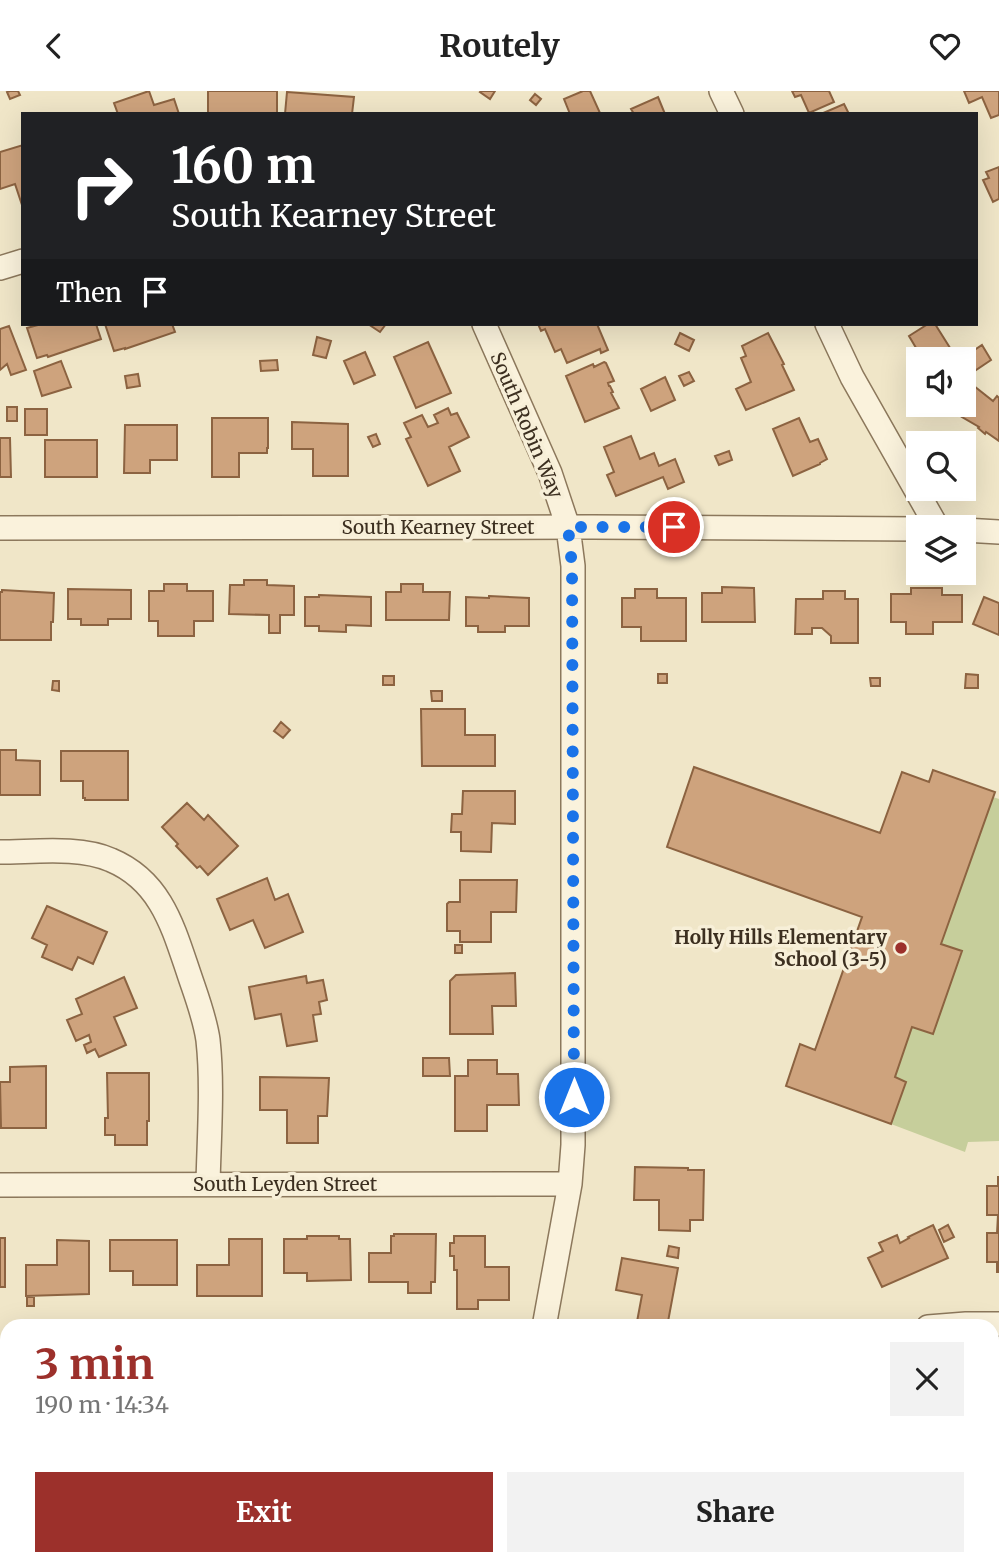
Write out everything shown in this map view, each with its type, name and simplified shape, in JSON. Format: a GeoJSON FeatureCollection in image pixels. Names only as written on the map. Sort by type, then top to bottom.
{"type":"FeatureCollection","features":[{"type":"Feature","properties":{"kind":"street"},"geometry":{"type":"LineString","coordinates":[[721,91],[731,112]]}},
{"type":"Feature","properties":{"kind":"street"},"geometry":{"type":"LineString","coordinates":[[0,268],[21,262]]}},
{"type":"Feature","properties":{"kind":"street","name":"South Robin Way"},"geometry":{"type":"LineString","coordinates":[[485,326],[550,473],[568,527],[573,579],[573,1145],[570,1184],[545,1319]]}},
{"type":"Feature","properties":{"kind":"street"},"geometry":{"type":"LineString","coordinates":[[828,326],[852,377],[930,515]]}},
{"type":"Feature","properties":{"kind":"street","name":"South Kearney Street"},"geometry":{"type":"LineString","coordinates":[[0,528],[906,529]]}},
{"type":"Feature","properties":{"kind":"street"},"geometry":{"type":"LineString","coordinates":[[976,531],[999,532]]}},
{"type":"Feature","properties":{"kind":"street"},"geometry":{"type":"LineString","coordinates":[[0,852],[88,853],[110,859],[139,877],[162,904],[172,923],[201,1008],[208,1039],[208,1184]]}},
{"type":"Feature","properties":{"kind":"street","name":"South Leyden Street"},"geometry":{"type":"LineString","coordinates":[[0,1185],[570,1184]]}},
{"type":"Feature","properties":{"kind":"green space"},"geometry":{"type":"Polygon","coordinates":[[[993,797],[999,799],[999,1141],[968,1142],[965,1152],[891,1124],[906,1082],[895,1077],[912,1027],[933,1034],[941,944],[993,797]]]}},
{"type":"Feature","properties":{"kind":"building"},"geometry":{"type":"Polygon","coordinates":[[[18,91],[20,95],[10,99],[7,92],[18,91]]]}},
{"type":"Feature","properties":{"kind":"building"},"geometry":{"type":"Polygon","coordinates":[[[149,91],[154,105],[174,99],[178,112],[117,112],[114,103],[149,91]]]}},
{"type":"Feature","properties":{"kind":"building"},"geometry":{"type":"Polygon","coordinates":[[[208,91],[277,91],[277,112],[208,112],[208,91]]]}},
{"type":"Feature","properties":{"kind":"building"},"geometry":{"type":"Polygon","coordinates":[[[481,91],[495,91],[490,99],[481,91]]]}},
{"type":"Feature","properties":{"kind":"building"},"geometry":{"type":"Polygon","coordinates":[[[590,91],[600,112],[569,112],[564,99],[590,91]]]}},
{"type":"Feature","properties":{"kind":"building"},"geometry":{"type":"Polygon","coordinates":[[[792,91],[829,91],[834,102],[809,112],[801,95],[795,97],[792,91]]]}},
{"type":"Feature","properties":{"kind":"building"},"geometry":{"type":"Polygon","coordinates":[[[964,91],[999,91],[999,115],[991,118],[982,97],[969,103],[964,91]]]}},
{"type":"Feature","properties":{"kind":"building"},"geometry":{"type":"Polygon","coordinates":[[[287,92],[354,97],[352,112],[285,112],[287,92]]]}},
{"type":"Feature","properties":{"kind":"building"},"geometry":{"type":"Polygon","coordinates":[[[535,94],[541,99],[536,105],[530,100],[535,94]]]}},
{"type":"Feature","properties":{"kind":"building"},"geometry":{"type":"Polygon","coordinates":[[[658,97],[664,112],[633,112],[631,109],[658,97]]]}},
{"type":"Feature","properties":{"kind":"building"},"geometry":{"type":"Polygon","coordinates":[[[844,104],[848,112],[826,112],[844,104]]]}},
{"type":"Feature","properties":{"kind":"building"},"geometry":{"type":"Polygon","coordinates":[[[21,146],[21,202],[15,184],[0,189],[0,152],[21,146]]]}},
{"type":"Feature","properties":{"kind":"building"},"geometry":{"type":"Polygon","coordinates":[[[999,167],[999,199],[993,202],[983,180],[989,178],[986,172],[999,167]]]}},
{"type":"Feature","properties":{"kind":"building"},"geometry":{"type":"Polygon","coordinates":[[[9,326],[26,370],[11,375],[7,364],[0,370],[0,329],[9,326]]]}},
{"type":"Feature","properties":{"kind":"building"},"geometry":{"type":"Polygon","coordinates":[[[97,326],[101,339],[48,357],[37,358],[27,328],[97,326]]]}},
{"type":"Feature","properties":{"kind":"building"},"geometry":{"type":"Polygon","coordinates":[[[106,326],[173,326],[175,332],[125,349],[114,351],[106,326]]]}},
{"type":"Feature","properties":{"kind":"building"},"geometry":{"type":"Polygon","coordinates":[[[371,326],[384,326],[380,332],[371,326]]]}},
{"type":"Feature","properties":{"kind":"building"},"geometry":{"type":"Polygon","coordinates":[[[539,326],[598,326],[608,350],[601,353],[600,349],[567,363],[561,349],[555,352],[545,329],[541,331],[539,326]]]}},
{"type":"Feature","properties":{"kind":"building"},"geometry":{"type":"Polygon","coordinates":[[[925,326],[936,326],[949,347],[916,347],[909,336],[925,326]]]}},
{"type":"Feature","properties":{"kind":"building"},"geometry":{"type":"Polygon","coordinates":[[[680,333],[694,340],[689,351],[675,344],[680,333]]]}},
{"type":"Feature","properties":{"kind":"building"},"geometry":{"type":"Polygon","coordinates":[[[768,333],[794,390],[746,410],[736,389],[751,382],[741,358],[746,356],[742,346],[768,333]]]}},
{"type":"Feature","properties":{"kind":"building"},"geometry":{"type":"Polygon","coordinates":[[[317,337],[331,341],[326,358],[313,355],[317,337]]]}},
{"type":"Feature","properties":{"kind":"building"},"geometry":{"type":"Polygon","coordinates":[[[428,342],[451,393],[416,408],[394,357],[428,342]]]}},
{"type":"Feature","properties":{"kind":"building"},"geometry":{"type":"Polygon","coordinates":[[[982,345],[991,360],[976,370],[976,349],[982,345]]]}},
{"type":"Feature","properties":{"kind":"building"},"geometry":{"type":"Polygon","coordinates":[[[365,352],[375,375],[354,384],[344,361],[365,352]]]}},
{"type":"Feature","properties":{"kind":"building"},"geometry":{"type":"Polygon","coordinates":[[[277,360],[278,370],[261,371],[260,361],[277,360]]]}},
{"type":"Feature","properties":{"kind":"building"},"geometry":{"type":"Polygon","coordinates":[[[61,361],[71,387],[42,396],[34,371],[61,361]]]}},
{"type":"Feature","properties":{"kind":"building"},"geometry":{"type":"Polygon","coordinates":[[[604,362],[614,381],[608,383],[619,408],[585,422],[566,376],[604,362]]]}},
{"type":"Feature","properties":{"kind":"building"},"geometry":{"type":"Polygon","coordinates":[[[689,372],[694,381],[684,386],[679,376],[689,372]]]}},
{"type":"Feature","properties":{"kind":"building"},"geometry":{"type":"Polygon","coordinates":[[[138,374],[140,386],[127,388],[125,376],[138,374]]]}},
{"type":"Feature","properties":{"kind":"building"},"geometry":{"type":"Polygon","coordinates":[[[665,377],[675,400],[651,411],[641,389],[665,377]]]}},
{"type":"Feature","properties":{"kind":"building"},"geometry":{"type":"Polygon","coordinates":[[[976,388],[993,401],[997,396],[999,398],[999,441],[986,432],[985,434],[962,417],[976,417],[976,388]]]}},
{"type":"Feature","properties":{"kind":"building"},"geometry":{"type":"Polygon","coordinates":[[[7,407],[17,407],[17,421],[7,421],[7,407]]]}},
{"type":"Feature","properties":{"kind":"building"},"geometry":{"type":"Polygon","coordinates":[[[448,408],[451,415],[457,413],[469,437],[449,447],[460,471],[428,486],[406,439],[411,437],[404,423],[422,415],[428,427],[438,423],[434,415],[448,408]]]}},
{"type":"Feature","properties":{"kind":"building"},"geometry":{"type":"Polygon","coordinates":[[[25,409],[47,409],[47,435],[25,435],[25,409]]]}},
{"type":"Feature","properties":{"kind":"building"},"geometry":{"type":"Polygon","coordinates":[[[212,418],[268,418],[267,453],[239,453],[239,477],[212,477],[212,418]]]}},
{"type":"Feature","properties":{"kind":"building"},"geometry":{"type":"Polygon","coordinates":[[[799,418],[810,442],[818,439],[827,459],[793,476],[773,429],[799,418]]]}},
{"type":"Feature","properties":{"kind":"building"},"geometry":{"type":"Polygon","coordinates":[[[292,422],[348,424],[348,476],[313,476],[313,449],[292,449],[292,422]]]}},
{"type":"Feature","properties":{"kind":"building"},"geometry":{"type":"Polygon","coordinates":[[[125,425],[177,425],[177,460],[150,460],[150,473],[124,473],[125,425]]]}},
{"type":"Feature","properties":{"kind":"building"},"geometry":{"type":"Polygon","coordinates":[[[376,434],[380,444],[373,447],[368,437],[376,434]]]}},
{"type":"Feature","properties":{"kind":"building"},"geometry":{"type":"Polygon","coordinates":[[[631,436],[640,459],[654,453],[659,466],[675,459],[684,482],[668,489],[663,477],[616,496],[607,475],[614,472],[604,447],[631,436]]]}},
{"type":"Feature","properties":{"kind":"building"},"geometry":{"type":"Polygon","coordinates":[[[0,438],[10,438],[11,477],[0,477],[0,438]]]}},
{"type":"Feature","properties":{"kind":"building"},"geometry":{"type":"Polygon","coordinates":[[[45,440],[97,440],[97,477],[45,477],[45,440]]]}},
{"type":"Feature","properties":{"kind":"building"},"geometry":{"type":"Polygon","coordinates":[[[729,451],[732,460],[719,465],[715,456],[729,451]]]}},
{"type":"Feature","properties":{"kind":"building"},"geometry":{"type":"Polygon","coordinates":[[[244,580],[267,580],[267,585],[294,586],[294,615],[280,615],[280,633],[269,633],[269,615],[229,614],[230,585],[244,585],[244,580]]]}},
{"type":"Feature","properties":{"kind":"building"},"geometry":{"type":"Polygon","coordinates":[[[164,584],[187,584],[187,591],[213,591],[213,621],[194,621],[194,636],[158,636],[158,621],[149,621],[149,591],[164,591],[164,584]]]}},
{"type":"Feature","properties":{"kind":"building"},"geometry":{"type":"Polygon","coordinates":[[[401,584],[423,584],[423,592],[450,592],[449,620],[386,620],[386,592],[401,592],[401,584]]]}},
{"type":"Feature","properties":{"kind":"building"},"geometry":{"type":"Polygon","coordinates":[[[722,587],[754,588],[755,622],[702,622],[702,593],[722,593],[722,587]]]}},
{"type":"Feature","properties":{"kind":"building"},"geometry":{"type":"Polygon","coordinates":[[[911,588],[942,588],[942,595],[962,595],[962,622],[933,622],[933,634],[906,634],[906,622],[891,622],[891,594],[911,594],[911,588]]]}},
{"type":"Feature","properties":{"kind":"building"},"geometry":{"type":"Polygon","coordinates":[[[68,589],[131,590],[131,619],[108,619],[108,625],[81,625],[81,619],[68,619],[68,589]]]}},
{"type":"Feature","properties":{"kind":"building"},"geometry":{"type":"Polygon","coordinates":[[[635,589],[657,589],[657,598],[686,598],[686,641],[641,641],[641,627],[622,627],[622,598],[635,598],[635,589]]]}},
{"type":"Feature","properties":{"kind":"building"},"geometry":{"type":"Polygon","coordinates":[[[2,590],[54,593],[51,640],[0,640],[2,590]]]}},
{"type":"Feature","properties":{"kind":"building"},"geometry":{"type":"Polygon","coordinates":[[[823,591],[845,591],[845,599],[858,599],[858,643],[831,643],[831,636],[822,628],[812,628],[812,634],[795,634],[796,599],[823,599],[823,591]]]}},
{"type":"Feature","properties":{"kind":"building"},"geometry":{"type":"Polygon","coordinates":[[[305,597],[371,597],[371,626],[346,625],[346,632],[319,631],[319,626],[305,626],[305,597]]]}},
{"type":"Feature","properties":{"kind":"building"},"geometry":{"type":"Polygon","coordinates":[[[466,597],[529,598],[529,626],[505,626],[505,632],[478,632],[478,626],[466,626],[466,597]]]}},
{"type":"Feature","properties":{"kind":"building"},"geometry":{"type":"Polygon","coordinates":[[[984,597],[999,603],[999,635],[973,624],[984,597]]]}},
{"type":"Feature","properties":{"kind":"building"},"geometry":{"type":"Polygon","coordinates":[[[658,674],[667,674],[667,683],[658,683],[658,674]]]}},
{"type":"Feature","properties":{"kind":"building"},"geometry":{"type":"Polygon","coordinates":[[[966,674],[978,675],[978,688],[965,688],[966,674]]]}},
{"type":"Feature","properties":{"kind":"building"},"geometry":{"type":"Polygon","coordinates":[[[383,676],[394,676],[394,685],[383,685],[383,676]]]}},
{"type":"Feature","properties":{"kind":"building"},"geometry":{"type":"Polygon","coordinates":[[[870,678],[880,678],[880,686],[871,686],[870,678]]]}},
{"type":"Feature","properties":{"kind":"building"},"geometry":{"type":"Polygon","coordinates":[[[53,681],[59,681],[59,691],[52,690],[53,681]]]}},
{"type":"Feature","properties":{"kind":"building"},"geometry":{"type":"Polygon","coordinates":[[[431,691],[442,691],[442,701],[432,701],[431,691]]]}},
{"type":"Feature","properties":{"kind":"building"},"geometry":{"type":"Polygon","coordinates":[[[421,709],[465,709],[465,735],[495,735],[495,766],[422,766],[421,709]]]}},
{"type":"Feature","properties":{"kind":"building"},"geometry":{"type":"Polygon","coordinates":[[[281,722],[290,730],[283,738],[274,731],[281,722]]]}},
{"type":"Feature","properties":{"kind":"building"},"geometry":{"type":"Polygon","coordinates":[[[0,750],[16,750],[16,760],[40,761],[40,795],[0,795],[0,750]]]}},
{"type":"Feature","properties":{"kind":"building"},"geometry":{"type":"Polygon","coordinates":[[[61,751],[128,751],[128,800],[85,800],[83,781],[61,781],[61,751]]]}},
{"type":"Feature","properties":{"kind":"building","name":"Holly Hills Elementary School (3-5)"},"geometry":{"type":"Polygon","coordinates":[[[694,767],[880,833],[902,772],[929,782],[933,770],[995,792],[941,944],[962,951],[933,1034],[912,1027],[895,1077],[906,1082],[891,1124],[786,1086],[800,1044],[815,1050],[862,917],[667,847],[694,767]]]}},
{"type":"Feature","properties":{"kind":"building"},"geometry":{"type":"Polygon","coordinates":[[[463,791],[515,791],[515,824],[492,823],[491,852],[461,851],[461,832],[451,832],[452,814],[462,814],[463,791]]]}},
{"type":"Feature","properties":{"kind":"building"},"geometry":{"type":"Polygon","coordinates":[[[187,803],[204,820],[208,815],[238,846],[208,875],[200,866],[197,868],[162,827],[187,803]]]}},
{"type":"Feature","properties":{"kind":"building"},"geometry":{"type":"Polygon","coordinates":[[[267,878],[275,900],[288,894],[303,932],[265,948],[253,920],[230,930],[217,899],[267,878]]]}},
{"type":"Feature","properties":{"kind":"building"},"geometry":{"type":"Polygon","coordinates":[[[460,880],[517,880],[516,912],[491,912],[491,942],[460,942],[460,931],[447,931],[447,904],[460,902],[460,880]]]}},
{"type":"Feature","properties":{"kind":"building"},"geometry":{"type":"Polygon","coordinates":[[[47,906],[107,932],[93,964],[78,957],[72,970],[42,957],[47,945],[32,938],[47,906]]]}},
{"type":"Feature","properties":{"kind":"building"},"geometry":{"type":"Polygon","coordinates":[[[455,945],[462,945],[462,953],[455,953],[455,945]]]}},
{"type":"Feature","properties":{"kind":"building"},"geometry":{"type":"Polygon","coordinates":[[[515,973],[516,1006],[492,1006],[493,1034],[450,1034],[450,981],[456,975],[515,973]]]}},
{"type":"Feature","properties":{"kind":"building"},"geometry":{"type":"Polygon","coordinates":[[[306,976],[307,983],[323,980],[327,1000],[319,1002],[321,1014],[313,1015],[317,1041],[287,1046],[281,1014],[255,1019],[249,987],[306,976]]]}},
{"type":"Feature","properties":{"kind":"building"},"geometry":{"type":"Polygon","coordinates":[[[124,977],[137,1008],[114,1017],[126,1045],[99,1057],[95,1049],[87,1053],[84,1045],[91,1042],[89,1035],[76,1041],[67,1020],[82,1014],[76,999],[124,977]]]}},
{"type":"Feature","properties":{"kind":"building"},"geometry":{"type":"Polygon","coordinates":[[[423,1058],[449,1058],[450,1076],[423,1076],[423,1058]]]}},
{"type":"Feature","properties":{"kind":"building"},"geometry":{"type":"Polygon","coordinates":[[[468,1060],[497,1060],[497,1074],[518,1074],[519,1105],[487,1105],[487,1131],[455,1131],[455,1076],[468,1076],[468,1060]]]}},
{"type":"Feature","properties":{"kind":"building"},"geometry":{"type":"Polygon","coordinates":[[[46,1066],[46,1128],[1,1128],[0,1082],[10,1082],[10,1067],[46,1066]]]}},
{"type":"Feature","properties":{"kind":"building"},"geometry":{"type":"Polygon","coordinates":[[[107,1073],[149,1073],[147,1145],[115,1145],[115,1135],[105,1135],[105,1118],[108,1118],[107,1073]]]}},
{"type":"Feature","properties":{"kind":"building"},"geometry":{"type":"Polygon","coordinates":[[[260,1077],[329,1078],[327,1116],[318,1116],[318,1143],[287,1143],[287,1110],[260,1110],[260,1077]]]}},
{"type":"Feature","properties":{"kind":"building"},"geometry":{"type":"Polygon","coordinates":[[[635,1167],[704,1170],[703,1220],[690,1220],[690,1231],[659,1230],[659,1200],[634,1200],[635,1167]]]}},
{"type":"Feature","properties":{"kind":"building"},"geometry":{"type":"Polygon","coordinates":[[[998,1177],[999,1272],[997,1272],[997,1262],[987,1262],[987,1233],[997,1233],[998,1215],[987,1215],[987,1186],[998,1186],[998,1177]]]}},
{"type":"Feature","properties":{"kind":"building"},"geometry":{"type":"Polygon","coordinates":[[[933,1225],[948,1258],[882,1287],[868,1258],[883,1251],[879,1243],[897,1235],[900,1243],[933,1225]]]}},
{"type":"Feature","properties":{"kind":"building"},"geometry":{"type":"Polygon","coordinates":[[[948,1225],[954,1237],[944,1242],[939,1230],[948,1225]]]}},
{"type":"Feature","properties":{"kind":"building"},"geometry":{"type":"Polygon","coordinates":[[[436,1234],[435,1282],[431,1282],[431,1293],[408,1293],[408,1282],[369,1282],[369,1253],[391,1253],[391,1236],[436,1234]]]}},
{"type":"Feature","properties":{"kind":"building"},"geometry":{"type":"Polygon","coordinates":[[[307,1236],[339,1236],[339,1239],[350,1239],[351,1280],[307,1281],[307,1273],[284,1273],[284,1239],[307,1239],[307,1236]]]}},
{"type":"Feature","properties":{"kind":"building"},"geometry":{"type":"Polygon","coordinates":[[[454,1236],[485,1236],[485,1267],[509,1267],[509,1300],[478,1300],[478,1309],[457,1309],[457,1270],[454,1270],[454,1256],[450,1256],[450,1243],[454,1243],[454,1236]]]}},
{"type":"Feature","properties":{"kind":"building"},"geometry":{"type":"Polygon","coordinates":[[[0,1238],[5,1238],[5,1287],[0,1287],[0,1238]]]}},
{"type":"Feature","properties":{"kind":"building"},"geometry":{"type":"Polygon","coordinates":[[[229,1239],[262,1239],[262,1296],[197,1296],[197,1265],[229,1265],[229,1239]]]}},
{"type":"Feature","properties":{"kind":"building"},"geometry":{"type":"Polygon","coordinates":[[[57,1240],[89,1241],[89,1294],[26,1296],[26,1265],[57,1265],[57,1240]]]}},
{"type":"Feature","properties":{"kind":"building"},"geometry":{"type":"Polygon","coordinates":[[[110,1240],[177,1240],[177,1285],[133,1285],[133,1271],[110,1271],[110,1240]]]}},
{"type":"Feature","properties":{"kind":"building"},"geometry":{"type":"Polygon","coordinates":[[[669,1246],[679,1248],[678,1258],[667,1256],[669,1246]]]}},
{"type":"Feature","properties":{"kind":"building"},"geometry":{"type":"Polygon","coordinates":[[[622,1258],[678,1268],[668,1319],[638,1319],[642,1295],[616,1290],[622,1258]]]}},
{"type":"Feature","properties":{"kind":"building"},"geometry":{"type":"Polygon","coordinates":[[[27,1297],[34,1297],[34,1306],[27,1306],[27,1297]]]}},
{"type":"Feature","properties":{"kind":"place","name":"Holly Hills Elementary School (3-5)"},"geometry":{"type":"Point","coordinates":[901,948]}},
{"type":"Feature","properties":{"kind":"route"},"geometry":{"type":"LineString","coordinates":[[574,1097],[572,566],[568,527],[674,527]]}}]}
